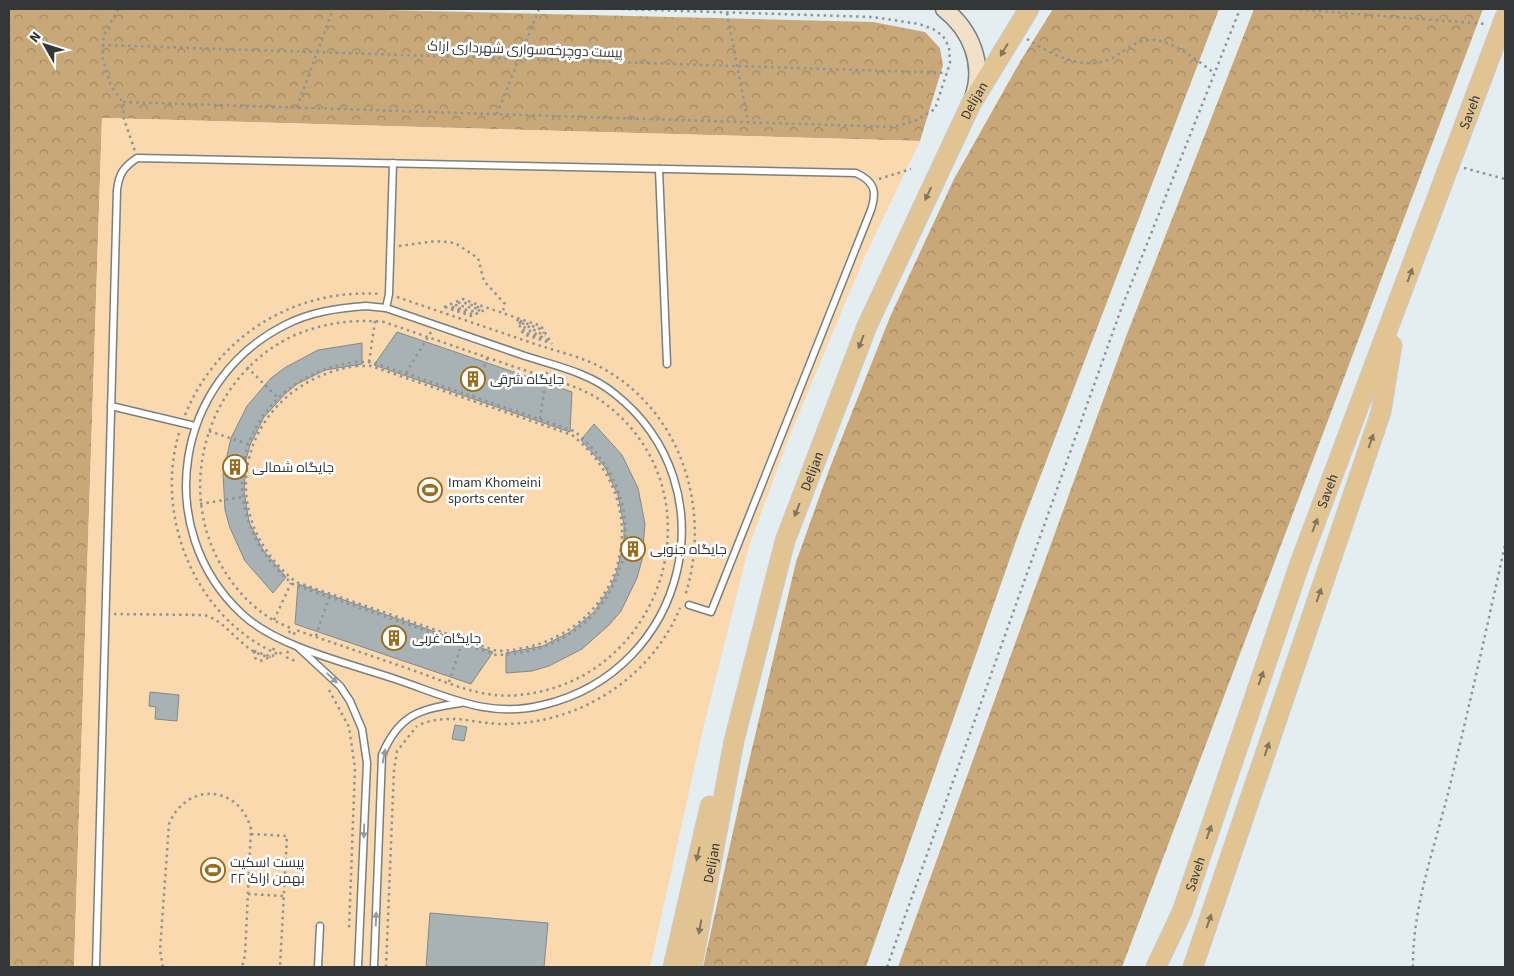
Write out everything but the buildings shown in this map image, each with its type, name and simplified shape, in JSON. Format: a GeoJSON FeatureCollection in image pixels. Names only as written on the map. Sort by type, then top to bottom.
{"type":"FeatureCollection","features":[{"type":"Feature","properties":{"kind":"main road"},"geometry":{"type":"LineString","coordinates":[[944,9],[963,28],[973,48],[977,70],[971,104]]}},
{"type":"Feature","properties":{"kind":"main road","name":"Delijan"},"geometry":{"type":"LineString","coordinates":[[692,967],[734,741],[785,541],[867,326],[971,104],[1029,9]]}},
{"type":"Feature","properties":{"kind":"main road","name":"Saveh"},"geometry":{"type":"LineString","coordinates":[[1156,967],[1182,912],[1300,563],[1398,307],[1504,21]]}},
{"type":"Feature","properties":{"kind":"main road"},"geometry":{"type":"LineString","coordinates":[[1193,967],[1381,412],[1398,307]]}},
{"type":"Feature","properties":{"kind":"main road"},"geometry":{"type":"LineString","coordinates":[[673,967],[707,815],[734,741]]}},
{"type":"Feature","properties":{"kind":"main road"},"geometry":{"type":"LineString","coordinates":[[1165,967],[1182,912]]}},
{"type":"Feature","properties":{"kind":"lane"},"geometry":{"type":"LineString","coordinates":[[96,967],[119,177],[124,166],[137,158],[856,173],[870,181],[876,195],[871,210],[711,612],[689,605]]}},
{"type":"Feature","properties":{"kind":"lane"},"geometry":{"type":"LineString","coordinates":[[386,308],[389,294],[393,162]]}},
{"type":"Feature","properties":{"kind":"lane"},"geometry":{"type":"LineString","coordinates":[[659,169],[667,364]]}},
{"type":"Feature","properties":{"kind":"lane"},"geometry":{"type":"LineString","coordinates":[[346,308],[386,308],[435,325],[595,380],[612,391],[632,409],[654,435],[672,471],[678,497],[682,531],[678,571],[665,608],[646,639],[620,667],[590,688],[555,702],[519,709],[481,708],[272,637],[256,626],[229,601],[200,554],[193,536],[187,506],[187,462],[195,426],[213,390],[238,358],[270,333],[306,316],[346,308]]}},
{"type":"Feature","properties":{"kind":"lane"},"geometry":{"type":"LineString","coordinates":[[112,406],[195,426]]}},
{"type":"Feature","properties":{"kind":"lane"},"geometry":{"type":"LineString","coordinates":[[297,645],[340,686],[350,701],[362,729],[367,763],[358,967]]}},
{"type":"Feature","properties":{"kind":"lane"},"geometry":{"type":"LineString","coordinates":[[374,967],[382,755],[394,732],[418,712],[464,702]]}},
{"type":"Feature","properties":{"kind":"lane"},"geometry":{"type":"LineString","coordinates":[[318,967],[320,926]]}},
{"type":"Feature","properties":{"kind":"path"},"geometry":{"type":"LineString","coordinates":[[118,9],[108,24],[102,45],[102,56],[106,76],[123,102],[124,119],[137,158]]}},
{"type":"Feature","properties":{"kind":"path"},"geometry":{"type":"LineString","coordinates":[[297,107],[333,9]]}},
{"type":"Feature","properties":{"kind":"path"},"geometry":{"type":"LineString","coordinates":[[497,114],[539,9]]}},
{"type":"Feature","properties":{"kind":"path"},"geometry":{"type":"LineString","coordinates":[[123,102],[894,127],[917,120],[935,109],[950,63],[949,47],[942,36],[933,29],[919,24],[873,17],[622,9]]}},
{"type":"Feature","properties":{"kind":"path"},"geometry":{"type":"LineString","coordinates":[[887,967],[1120,312],[1240,9]]}},
{"type":"Feature","properties":{"kind":"path"},"geometry":{"type":"LineString","coordinates":[[1293,9],[1504,21]]}},
{"type":"Feature","properties":{"kind":"path"},"geometry":{"type":"LineString","coordinates":[[727,12],[748,122]]}},
{"type":"Feature","properties":{"kind":"path"},"geometry":{"type":"LineString","coordinates":[[1016,31],[1049,52],[1082,63],[1108,60],[1134,43],[1155,40],[1186,54],[1214,73]]}},
{"type":"Feature","properties":{"kind":"path","name":"پیست دوچرخه‌سواری شهرداری اراک"},"geometry":{"type":"LineString","coordinates":[[102,45],[947,73]]}},
{"type":"Feature","properties":{"kind":"path"},"geometry":{"type":"LineString","coordinates":[[1450,165],[1505,179]]}},
{"type":"Feature","properties":{"kind":"path"},"geometry":{"type":"LineString","coordinates":[[870,181],[911,169]]}},
{"type":"Feature","properties":{"kind":"path"},"geometry":{"type":"LineString","coordinates":[[391,247],[436,241],[455,243],[478,258],[484,281],[505,304],[502,314]]}},
{"type":"Feature","properties":{"kind":"path"},"geometry":{"type":"LineString","coordinates":[[280,655],[266,649],[248,637],[233,624],[206,594],[187,559],[180,540],[173,509],[173,461],[182,423],[201,382],[228,348],[262,321],[302,303],[344,294],[389,294],[601,367],[621,380],[647,405],[665,428],[684,466],[692,494],[696,530],[691,574],[678,613],[657,648],[630,677],[596,700],[559,716],[520,723],[478,722],[451,717],[434,719],[417,725],[406,737],[397,751],[394,770],[386,967]]}},
{"type":"Feature","properties":{"kind":"path"},"geometry":{"type":"LineString","coordinates":[[444,306],[463,299],[517,319],[526,327],[539,331],[552,344]]}},
{"type":"Feature","properties":{"kind":"path"},"geometry":{"type":"LineString","coordinates":[[444,306],[460,307],[473,311],[487,309]]}},
{"type":"Feature","properties":{"kind":"path"},"geometry":{"type":"LineString","coordinates":[[444,306],[471,316],[487,309]]}},
{"type":"Feature","properties":{"kind":"path"},"geometry":{"type":"LineString","coordinates":[[406,373],[435,325],[444,306]]}},
{"type":"Feature","properties":{"kind":"path"},"geometry":{"type":"LineString","coordinates":[[517,319],[524,332],[552,344]]}},
{"type":"Feature","properties":{"kind":"path"},"geometry":{"type":"LineString","coordinates":[[291,628],[274,621],[252,604],[229,578],[212,548],[201,504],[200,464],[208,431],[224,397],[248,368],[277,345],[311,329],[347,321],[384,322],[589,392],[604,402],[631,428],[651,459],[664,494],[668,531],[666,559],[659,586],[645,617],[624,644],[598,667],[568,683],[535,693],[501,696],[484,695],[296,630]]}},
{"type":"Feature","properties":{"kind":"path"},"geometry":{"type":"LineString","coordinates":[[369,362],[375,321]]}},
{"type":"Feature","properties":{"kind":"path"},"geometry":{"type":"LineString","coordinates":[[473,397],[497,331]]}},
{"type":"Feature","properties":{"kind":"path"},"geometry":{"type":"LineString","coordinates":[[540,419],[552,344]]}},
{"type":"Feature","properties":{"kind":"path"},"geometry":{"type":"LineString","coordinates":[[228,348],[278,398]]}},
{"type":"Feature","properties":{"kind":"path"},"geometry":{"type":"LineString","coordinates":[[369,362],[406,373],[574,431],[597,453],[614,479],[624,509],[626,525],[626,541],[619,572],[609,593],[595,613],[584,624],[558,642],[528,652],[496,655],[291,583],[270,564],[261,551],[247,522],[242,497],[242,475],[248,444],[262,416],[296,382],[324,368],[348,363],[369,362]]}},
{"type":"Feature","properties":{"kind":"path"},"geometry":{"type":"LineString","coordinates":[[356,366],[371,366],[572,434],[594,455],[611,481],[616,495],[620,510],[622,541],[616,570],[606,592],[592,610],[576,626],[556,638],[527,648],[496,651],[469,642],[296,582],[284,572],[273,561],[257,535],[247,506],[246,476],[252,446],[266,418],[292,390],[326,372],[356,366]]}},
{"type":"Feature","properties":{"kind":"path"},"geometry":{"type":"LineString","coordinates":[[195,426],[252,446]]}},
{"type":"Feature","properties":{"kind":"path"},"geometry":{"type":"LineString","coordinates":[[173,509],[242,497]]}},
{"type":"Feature","properties":{"kind":"path"},"geometry":{"type":"LineString","coordinates":[[1413,967],[1413,952],[1420,907],[1470,707],[1505,546]]}},
{"type":"Feature","properties":{"kind":"path"},"geometry":{"type":"LineString","coordinates":[[274,621],[291,583]]}},
{"type":"Feature","properties":{"kind":"path"},"geometry":{"type":"LineString","coordinates":[[316,637],[329,597]]}},
{"type":"Feature","properties":{"kind":"path"},"geometry":{"type":"LineString","coordinates":[[106,614],[204,615],[215,618],[254,651],[271,656],[260,661],[255,658],[254,651]]}},
{"type":"Feature","properties":{"kind":"path"},"geometry":{"type":"LineString","coordinates":[[449,683],[462,643]]}},
{"type":"Feature","properties":{"kind":"path"},"geometry":{"type":"LineString","coordinates":[[286,657],[301,663]]}},
{"type":"Feature","properties":{"kind":"path"},"geometry":{"type":"LineString","coordinates":[[325,685],[349,728],[356,768],[348,937]]}},
{"type":"Feature","properties":{"kind":"path"},"geometry":{"type":"LineString","coordinates":[[163,967],[160,950],[168,824],[178,808],[193,797],[202,794],[221,795],[230,799],[244,811],[251,834],[245,954],[242,967]]}},
{"type":"Feature","properties":{"kind":"path"},"geometry":{"type":"LineString","coordinates":[[251,834],[287,836],[280,967]]}},
{"type":"Feature","properties":{"kind":"path"},"geometry":{"type":"LineString","coordinates":[[248,894],[284,896]]}},
{"type":"Feature","properties":{"kind":"green space"},"geometry":{"type":"Polygon","coordinates":[[[9,9],[343,9],[873,22],[925,32],[940,48],[943,65],[920,141],[102,118],[74,967],[9,967],[9,9]]]}},
{"type":"Feature","properties":{"kind":"green space"},"geometry":{"type":"Polygon","coordinates":[[[1053,9],[1219,9],[1021,527],[866,967],[703,967],[796,562],[829,470],[890,317],[954,179],[1021,60],[1053,9]]]}},
{"type":"Feature","properties":{"kind":"green space"},"geometry":{"type":"Polygon","coordinates":[[[1254,9],[1483,9],[1122,967],[898,967],[1127,334],[1254,9]]]}},
{"type":"Feature","properties":{"kind":"shaded area","name":"Imam Khomeini sports center"},"geometry":{"type":"Polygon","coordinates":[[[102,118],[920,141],[865,256],[790,435],[749,546],[703,729],[650,967],[74,967],[102,118]]]}},
{"type":"Feature","properties":{"kind":"place","name":"جایگاه شرقی"},"geometry":{"type":"Point","coordinates":[473,379]}},
{"type":"Feature","properties":{"kind":"place","name":"جایگاه شمالی"},"geometry":{"type":"Point","coordinates":[235,467]}},
{"type":"Feature","properties":{"kind":"place","name":"Imam Khomeini sports center"},"geometry":{"type":"Point","coordinates":[430,490]}},
{"type":"Feature","properties":{"kind":"place","name":"جایگاه جنوبی"},"geometry":{"type":"Point","coordinates":[633,549]}},
{"type":"Feature","properties":{"kind":"place","name":"جایگاه غربی"},"geometry":{"type":"Point","coordinates":[394,638]}},
{"type":"Feature","properties":{"kind":"place","name":"پیست اسکیت ۲۲ بهمن اراک"},"geometry":{"type":"Point","coordinates":[213,870]}}]}
